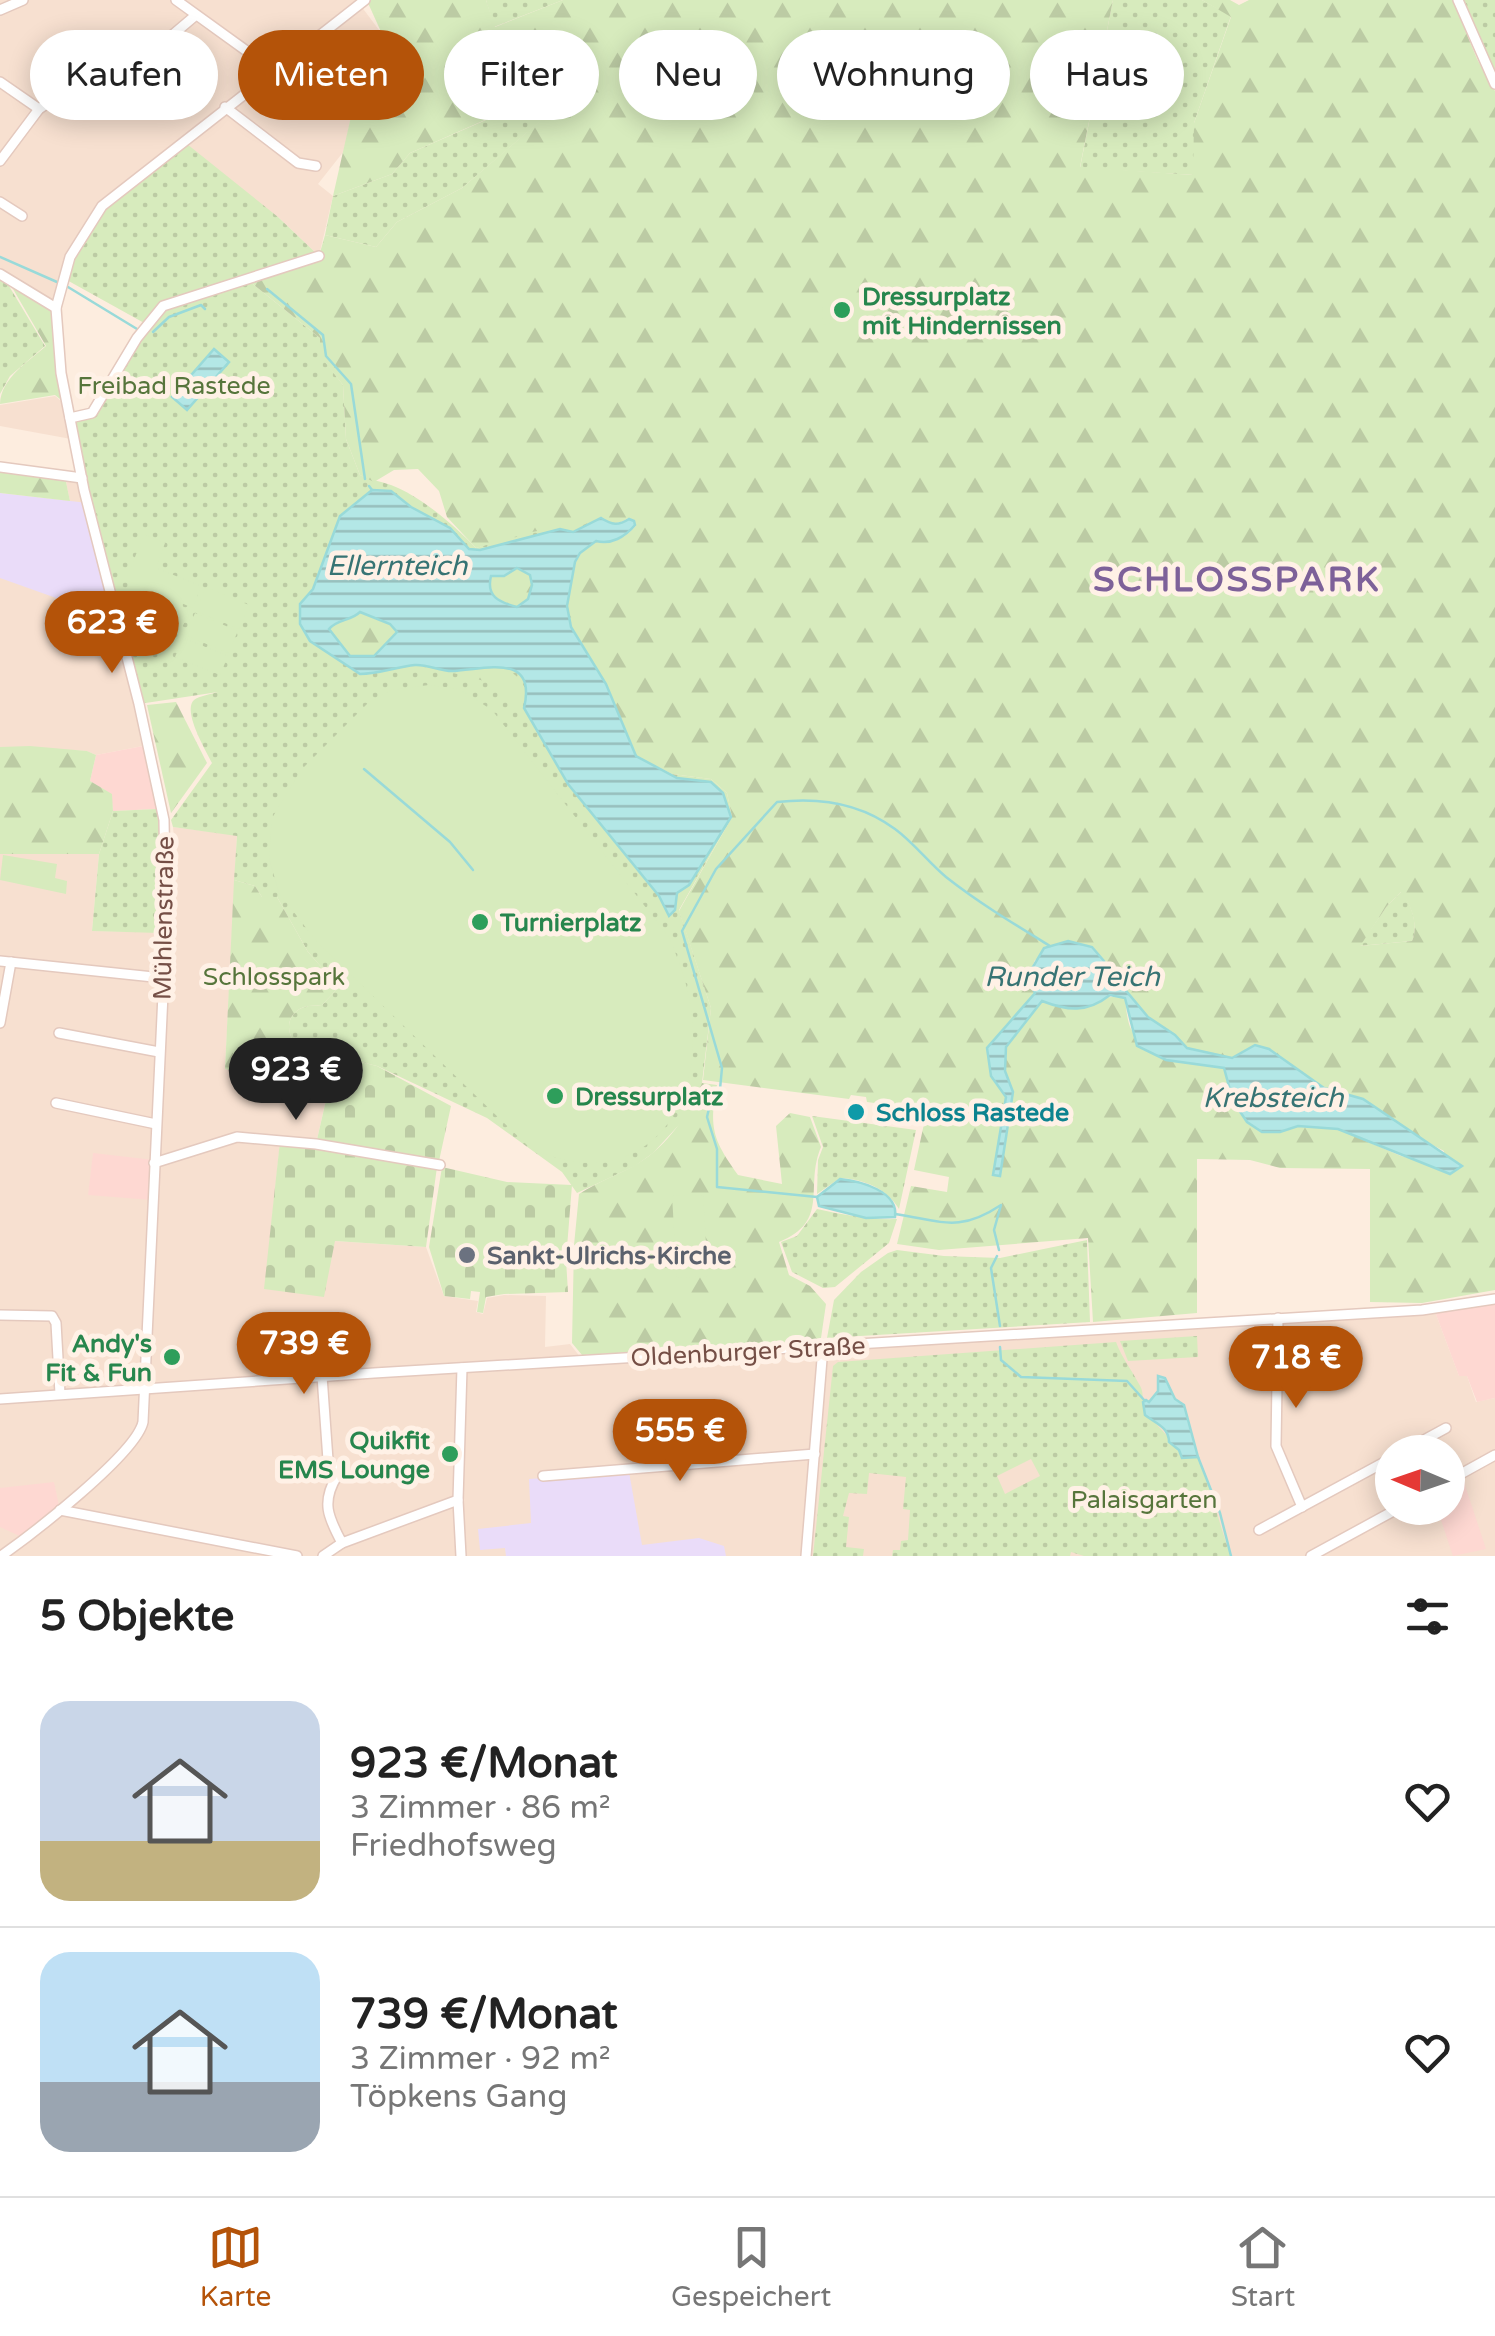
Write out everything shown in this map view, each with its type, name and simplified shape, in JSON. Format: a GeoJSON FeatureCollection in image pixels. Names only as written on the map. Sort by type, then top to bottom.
{"type":"FeatureCollection","features":[{"type":"Feature","properties":{"kind":"street"},"geometry":{"type":"LineString","coordinates":[[0,10],[23,0]]}},
{"type":"Feature","properties":{"kind":"street"},"geometry":{"type":"LineString","coordinates":[[176,0],[238,45]]}},
{"type":"Feature","properties":{"kind":"street"},"geometry":{"type":"LineString","coordinates":[[1458,0],[1495,84]]}},
{"type":"Feature","properties":{"kind":"street","name":"Mühlenstraße"},"geometry":{"type":"LineString","coordinates":[[323,30],[358,2]]}},
{"type":"Feature","properties":{"kind":"street"},"geometry":{"type":"LineString","coordinates":[[177,30],[196,15]]}},
{"type":"Feature","properties":{"kind":"street"},"geometry":{"type":"LineString","coordinates":[[0,82],[30,102]]}},
{"type":"Feature","properties":{"kind":"street","name":"Mühlenstraße"},"geometry":{"type":"LineString","coordinates":[[1,1556],[60,1510],[136,1438],[143,1422],[163,978],[164,820],[82,478],[58,346],[56,308],[70,257],[102,206],[238,97]]}},
{"type":"Feature","properties":{"kind":"street"},"geometry":{"type":"LineString","coordinates":[[225,107],[298,163],[316,166]]}},
{"type":"Feature","properties":{"kind":"street"},"geometry":{"type":"LineString","coordinates":[[0,162],[30,120]]}},
{"type":"Feature","properties":{"kind":"street"},"geometry":{"type":"LineString","coordinates":[[0,202],[22,216]]}},
{"type":"Feature","properties":{"kind":"street"},"geometry":{"type":"LineString","coordinates":[[70,418],[92,413],[137,338],[162,306],[319,256]]}},
{"type":"Feature","properties":{"kind":"street"},"geometry":{"type":"LineString","coordinates":[[0,274],[56,308]]}},
{"type":"Feature","properties":{"kind":"street"},"geometry":{"type":"LineString","coordinates":[[0,467],[82,478]]}},
{"type":"Feature","properties":{"kind":"street"},"geometry":{"type":"LineString","coordinates":[[0,1024],[5,962],[163,978]]}},
{"type":"Feature","properties":{"kind":"street"},"geometry":{"type":"LineString","coordinates":[[59,1034],[159,1052]]}},
{"type":"Feature","properties":{"kind":"street"},"geometry":{"type":"LineString","coordinates":[[56,1104],[156,1124]]}},
{"type":"Feature","properties":{"kind":"street"},"geometry":{"type":"LineString","coordinates":[[154,1163],[237,1137],[316,1144],[440,1165]]}},
{"type":"Feature","properties":{"kind":"street","name":"Oldenburger Straße"},"geometry":{"type":"LineString","coordinates":[[0,1398],[1422,1310],[1495,1299]]}},
{"type":"Feature","properties":{"kind":"street"},"geometry":{"type":"LineString","coordinates":[[0,1315],[52,1316],[56,1322],[60,1394]]}},
{"type":"Feature","properties":{"kind":"street"},"geometry":{"type":"LineString","coordinates":[[1278,1318],[1276,1446],[1302,1507]]}},
{"type":"Feature","properties":{"kind":"street"},"geometry":{"type":"LineString","coordinates":[[806,1556],[823,1347]]}},
{"type":"Feature","properties":{"kind":"street"},"geometry":{"type":"LineString","coordinates":[[461,1556],[458,1500],[462,1368]]}},
{"type":"Feature","properties":{"kind":"street"},"geometry":{"type":"LineString","coordinates":[[322,1376],[328,1460],[337,1473],[328,1488],[326,1504],[342,1543]]}},
{"type":"Feature","properties":{"kind":"street"},"geometry":{"type":"LineString","coordinates":[[1433,1435],[1446,1428]]}},
{"type":"Feature","properties":{"kind":"street"},"geometry":{"type":"LineString","coordinates":[[543,1476],[815,1454]]}},
{"type":"Feature","properties":{"kind":"street"},"geometry":{"type":"LineString","coordinates":[[1465,1471],[1495,1454]]}},
{"type":"Feature","properties":{"kind":"street"},"geometry":{"type":"LineString","coordinates":[[1259,1530],[1375,1467]]}},
{"type":"Feature","properties":{"kind":"street"},"geometry":{"type":"LineString","coordinates":[[323,1556],[342,1543],[458,1500]]}},
{"type":"Feature","properties":{"kind":"street"},"geometry":{"type":"LineString","coordinates":[[60,1510],[297,1556]]}},
{"type":"Feature","properties":{"kind":"street"},"geometry":{"type":"LineString","coordinates":[[1311,1556],[1375,1521]]}},
{"type":"Feature","properties":{"kind":"shaded area"},"geometry":{"type":"Polygon","coordinates":[[[0,0],[360,0],[379,30],[238,30],[238,120],[350,120],[344,151],[318,184],[333,196],[319,256],[278,217],[102,206],[54,305],[0,271],[0,0]]]}},
{"type":"Feature","properties":{"kind":"shaded area"},"geometry":{"type":"Polygon","coordinates":[[[55,396],[66,405],[71,439],[0,426],[0,405],[55,396]]]}},
{"type":"Feature","properties":{"kind":"shaded area"},"geometry":{"type":"Polygon","coordinates":[[[65,477],[82,478],[135,688],[143,746],[96,755],[87,751],[0,747],[0,494],[70,501],[65,477]]]}},
{"type":"Feature","properties":{"kind":"shaded area"},"geometry":{"type":"Polygon","coordinates":[[[0,493],[88,503],[118,620],[0,578],[0,493]]]}},
{"type":"Feature","properties":{"kind":"shaded area"},"geometry":{"type":"Polygon","coordinates":[[[143,746],[157,809],[113,811],[111,794],[90,781],[96,755],[143,746]]]}},
{"type":"Feature","properties":{"kind":"shaded area"},"geometry":{"type":"Polygon","coordinates":[[[173,827],[237,835],[225,1069],[327,1095],[316,1144],[280,1142],[265,1289],[334,1241],[426,1247],[444,1296],[478,1301],[476,1312],[483,1314],[487,1298],[546,1296],[545,1347],[570,1344],[581,1358],[821,1351],[1434,1309],[1459,1376],[1467,1376],[1476,1402],[1495,1398],[1495,1556],[0,1556],[0,854],[99,854],[92,931],[173,932],[173,827]]]}},
{"type":"Feature","properties":{"kind":"shaded area"},"geometry":{"type":"Polygon","coordinates":[[[93,1153],[154,1160],[152,1200],[88,1195],[93,1153]]]}},
{"type":"Feature","properties":{"kind":"shaded area"},"geometry":{"type":"Polygon","coordinates":[[[1495,1299],[1495,1398],[1477,1402],[1467,1376],[1459,1376],[1434,1309],[1495,1299]]]}},
{"type":"Feature","properties":{"kind":"shaded area"},"geometry":{"type":"Polygon","coordinates":[[[629,1472],[642,1545],[699,1538],[724,1546],[726,1556],[506,1556],[505,1548],[480,1550],[478,1529],[531,1523],[529,1479],[629,1472]]]}},
{"type":"Feature","properties":{"kind":"shaded area"},"geometry":{"type":"Polygon","coordinates":[[[54,1482],[60,1510],[26,1539],[0,1527],[0,1488],[54,1482]]]}},
{"type":"Feature","properties":{"kind":"shaded area"},"geometry":{"type":"Polygon","coordinates":[[[1465,1485],[1486,1549],[1453,1556],[1443,1525],[1465,1525],[1465,1485]]]}},
{"type":"Feature","properties":{"kind":"green space","name":"Schlosspark"},"geometry":{"type":"Polygon","coordinates":[[[371,0],[486,0],[495,27],[563,0],[1113,0],[1107,30],[1030,30],[1030,120],[1089,120],[1080,167],[1193,175],[1194,123],[1231,17],[1202,0],[1230,0],[1239,5],[1249,0],[1453,0],[1495,91],[1495,1290],[1422,1303],[1370,1302],[1370,1169],[1280,1168],[1250,1160],[1197,1159],[1197,1313],[1093,1322],[1088,1238],[939,1250],[897,1244],[911,1186],[947,1192],[949,1177],[914,1170],[927,1110],[867,1102],[866,1097],[851,1095],[849,1099],[703,1080],[711,1008],[679,911],[732,817],[727,793],[711,779],[672,774],[637,756],[606,684],[572,627],[567,606],[581,553],[596,542],[608,543],[623,537],[636,526],[634,521],[628,518],[615,523],[601,517],[572,530],[560,527],[532,532],[476,548],[447,517],[439,491],[418,469],[394,470],[374,482],[360,475],[346,439],[343,385],[320,356],[320,338],[249,281],[319,256],[325,235],[376,247],[397,222],[462,188],[541,120],[599,120],[599,30],[444,30],[444,120],[485,120],[410,153],[392,174],[333,196],[350,120],[424,120],[424,30],[380,30],[368,3],[371,0]],[[1401,892],[1360,946],[1412,941],[1415,929],[1401,892]],[[1093,947],[1035,960],[1028,977],[1035,993],[1006,1025],[991,1075],[1006,1096],[993,1174],[1000,1175],[1013,1092],[1005,1071],[1006,1047],[1042,1001],[1063,1005],[1125,998],[1131,1029],[1149,1049],[1171,1060],[1223,1068],[1231,1058],[1187,1048],[1148,1018],[1122,986],[1107,976],[1104,961],[1093,947]],[[1268,1049],[1298,1126],[1338,1129],[1401,1156],[1429,1163],[1440,1171],[1444,1151],[1406,1131],[1363,1099],[1324,1088],[1268,1049]]]}},
{"type":"Feature","properties":{"kind":"green space"},"geometry":{"type":"Polygon","coordinates":[[[486,0],[563,0],[494,27],[486,0]]]}},
{"type":"Feature","properties":{"kind":"green space"},"geometry":{"type":"Polygon","coordinates":[[[1113,0],[1202,0],[1231,16],[1194,123],[1194,175],[1080,168],[1089,120],[1184,120],[1184,30],[1107,30],[1113,0]]]}},
{"type":"Feature","properties":{"kind":"green space"},"geometry":{"type":"Polygon","coordinates":[[[1462,0],[1495,0],[1495,73],[1462,0]]]}},
{"type":"Feature","properties":{"kind":"green space"},"geometry":{"type":"Polygon","coordinates":[[[486,120],[542,120],[462,188],[397,222],[376,247],[325,235],[333,196],[392,174],[410,153],[486,120]]]}},
{"type":"Feature","properties":{"kind":"green space","name":"Freibad Rastede"},"geometry":{"type":"Polygon","coordinates":[[[182,140],[278,217],[319,256],[247,279],[215,294],[249,281],[320,338],[321,356],[343,385],[346,439],[360,475],[414,497],[448,521],[476,548],[555,522],[601,517],[620,524],[628,518],[634,520],[636,526],[623,537],[608,543],[596,542],[581,553],[567,606],[572,627],[606,684],[637,755],[672,774],[711,779],[727,793],[732,817],[679,910],[711,1008],[702,1083],[688,1115],[653,1153],[635,1166],[577,1193],[562,1172],[487,1118],[377,1066],[336,1056],[319,1045],[309,1051],[301,1048],[291,1037],[292,1017],[304,1007],[322,1005],[339,987],[308,952],[277,897],[262,897],[255,886],[234,880],[237,836],[173,827],[171,820],[212,763],[196,731],[191,705],[196,699],[218,692],[139,704],[85,489],[72,419],[92,415],[149,322],[146,324],[65,279],[69,256],[92,217],[127,183],[182,140]]]}},
{"type":"Feature","properties":{"kind":"green space"},"geometry":{"type":"Polygon","coordinates":[[[0,277],[45,346],[10,376],[0,394],[0,277]]]}},
{"type":"Feature","properties":{"kind":"green space"},"geometry":{"type":"Polygon","coordinates":[[[9,282],[53,309],[65,403],[55,395],[0,404],[10,378],[46,346],[9,282]]]}},
{"type":"Feature","properties":{"kind":"green space","name":"Dressurplatz mit Hindernissen"},"geometry":{"type":"Polygon","coordinates":[[[838,295],[861,306],[863,314],[822,325],[823,306],[838,295]]]}},
{"type":"Feature","properties":{"kind":"green space"},"geometry":{"type":"Polygon","coordinates":[[[0,467],[65,477],[70,501],[0,493],[0,467]]]}},
{"type":"Feature","properties":{"kind":"green space"},"geometry":{"type":"Polygon","coordinates":[[[144,534],[165,543],[156,568],[201,586],[193,608],[126,580],[144,534]]]}},
{"type":"Feature","properties":{"kind":"green space"},"geometry":{"type":"Polygon","coordinates":[[[517,568],[530,575],[531,592],[517,607],[489,595],[491,576],[504,576],[517,568]]]}},
{"type":"Feature","properties":{"kind":"green space"},"geometry":{"type":"Polygon","coordinates":[[[206,587],[249,605],[239,629],[196,611],[206,587]]]}},
{"type":"Feature","properties":{"kind":"green space"},"geometry":{"type":"Polygon","coordinates":[[[148,593],[190,610],[181,630],[140,613],[148,593]]]}},
{"type":"Feature","properties":{"kind":"green space"},"geometry":{"type":"Polygon","coordinates":[[[361,611],[390,624],[397,632],[374,656],[351,657],[329,628],[361,611]]]}},
{"type":"Feature","properties":{"kind":"green space"},"geometry":{"type":"Polygon","coordinates":[[[195,613],[238,631],[228,653],[185,635],[195,613]]]}},
{"type":"Feature","properties":{"kind":"green space"},"geometry":{"type":"Polygon","coordinates":[[[183,638],[228,656],[220,675],[175,657],[183,638]]]}},
{"type":"Feature","properties":{"kind":"green space"},"geometry":{"type":"Polygon","coordinates":[[[494,667],[521,681],[527,692],[522,707],[500,688],[453,673],[494,667]]]}},
{"type":"Feature","properties":{"kind":"green space","name":"Turnierplatz"},"geometry":{"type":"Polygon","coordinates":[[[429,685],[459,689],[492,710],[668,936],[673,948],[692,1012],[690,1073],[680,1103],[665,1128],[645,1146],[620,1158],[593,1163],[562,1159],[529,1147],[317,942],[279,893],[269,858],[272,818],[301,770],[367,704],[391,690],[429,685]]]}},
{"type":"Feature","properties":{"kind":"green space"},"geometry":{"type":"Polygon","coordinates":[[[176,702],[207,763],[171,813],[147,705],[176,702]]]}},
{"type":"Feature","properties":{"kind":"green space"},"geometry":{"type":"Polygon","coordinates":[[[30,746],[96,755],[90,781],[112,794],[113,811],[99,854],[0,854],[0,747],[30,746]]]}},
{"type":"Feature","properties":{"kind":"green space"},"geometry":{"type":"Polygon","coordinates":[[[157,809],[161,854],[159,933],[92,931],[99,854],[113,811],[157,809]]]}},
{"type":"Feature","properties":{"kind":"green space"},"geometry":{"type":"Polygon","coordinates":[[[3,855],[57,864],[55,878],[67,881],[66,894],[0,880],[3,855]]]}},
{"type":"Feature","properties":{"kind":"green space","name":"Schlosspark"},"geometry":{"type":"Polygon","coordinates":[[[234,880],[255,886],[262,897],[277,897],[308,952],[339,987],[322,1005],[296,1011],[289,1024],[291,1037],[301,1048],[309,1051],[319,1045],[336,1056],[327,1095],[225,1069],[234,880]]]}},
{"type":"Feature","properties":{"kind":"green space"},"geometry":{"type":"Polygon","coordinates":[[[1402,891],[1413,915],[1412,941],[1359,946],[1387,906],[1402,891]]]}},
{"type":"Feature","properties":{"kind":"green space"},"geometry":{"type":"Polygon","coordinates":[[[336,1056],[377,1066],[451,1106],[439,1161],[361,1146],[357,1151],[437,1167],[426,1247],[335,1241],[324,1297],[264,1289],[280,1141],[316,1144],[336,1056]]]}},
{"type":"Feature","properties":{"kind":"green space"},"geometry":{"type":"Polygon","coordinates":[[[702,1083],[717,1085],[715,1132],[738,1175],[782,1184],[776,1126],[790,1113],[810,1117],[821,1147],[811,1213],[795,1234],[779,1242],[789,1275],[810,1286],[826,1304],[821,1338],[582,1355],[572,1343],[579,1194],[659,1148],[683,1118],[702,1083]]]}},
{"type":"Feature","properties":{"kind":"green space"},"geometry":{"type":"Polygon","coordinates":[[[812,1116],[916,1130],[899,1209],[881,1190],[857,1180],[840,1178],[817,1194],[818,1160],[823,1147],[812,1116]]]}},
{"type":"Feature","properties":{"kind":"green space"},"geometry":{"type":"Polygon","coordinates":[[[442,1167],[507,1182],[572,1185],[566,1260],[568,1292],[486,1297],[483,1313],[477,1312],[480,1292],[471,1291],[470,1299],[444,1296],[429,1247],[442,1167]]]}},
{"type":"Feature","properties":{"kind":"green space"},"geometry":{"type":"Polygon","coordinates":[[[703,1195],[708,1276],[677,1278],[672,1196],[703,1195]]]}},
{"type":"Feature","properties":{"kind":"green space"},"geometry":{"type":"Polygon","coordinates":[[[817,1209],[897,1219],[889,1243],[835,1287],[823,1288],[792,1272],[781,1242],[797,1236],[817,1209]]]}},
{"type":"Feature","properties":{"kind":"green space"},"geometry":{"type":"Polygon","coordinates":[[[1087,1240],[1090,1322],[827,1338],[834,1300],[861,1272],[888,1253],[897,1250],[1000,1258],[1087,1240]]]}},
{"type":"Feature","properties":{"kind":"green space"},"geometry":{"type":"Polygon","coordinates":[[[1197,1336],[1198,1357],[1128,1361],[1120,1341],[1197,1336]]]}},
{"type":"Feature","properties":{"kind":"green space","name":"Palaisgarten"},"geometry":{"type":"Polygon","coordinates":[[[1116,1342],[1141,1387],[1147,1411],[1180,1449],[1192,1458],[1198,1457],[1231,1556],[1084,1556],[1071,1552],[1070,1556],[892,1556],[893,1550],[900,1550],[901,1541],[908,1540],[910,1510],[903,1509],[906,1477],[869,1473],[867,1494],[849,1493],[843,1516],[849,1517],[846,1547],[864,1549],[863,1556],[813,1556],[833,1366],[838,1362],[1116,1342]],[[1031,1459],[997,1476],[1005,1494],[1040,1476],[1031,1459]]]}},
{"type":"Feature","properties":{"kind":"water"},"geometry":{"type":"Polygon","coordinates":[[[214,349],[229,362],[187,410],[172,397],[214,349]]]}},
{"type":"Feature","properties":{"kind":"water","name":"Ellernteich"},"geometry":{"type":"Polygon","coordinates":[[[372,490],[391,491],[450,528],[469,549],[480,550],[560,529],[573,532],[601,518],[615,524],[634,521],[635,525],[622,536],[607,542],[596,541],[580,553],[567,606],[571,627],[606,684],[636,756],[677,778],[711,782],[723,793],[731,817],[689,885],[677,893],[675,910],[669,916],[659,896],[568,784],[524,708],[526,691],[516,672],[494,667],[449,671],[415,665],[360,674],[310,641],[300,624],[300,604],[313,589],[340,516],[372,490]],[[517,568],[504,576],[491,576],[490,589],[504,603],[517,607],[528,599],[532,585],[530,575],[517,568]],[[360,612],[329,629],[350,656],[374,656],[397,632],[390,624],[360,612]]]}},
{"type":"Feature","properties":{"kind":"water"},"geometry":{"type":"Polygon","coordinates":[[[1068,941],[1092,947],[1104,961],[1108,976],[1122,986],[1148,1017],[1187,1048],[1232,1058],[1255,1045],[1269,1049],[1324,1088],[1363,1099],[1462,1166],[1450,1174],[1338,1129],[1298,1126],[1262,1132],[1247,1122],[1233,1101],[1224,1068],[1166,1060],[1137,1046],[1125,998],[1110,995],[1093,1005],[1077,1008],[1042,1001],[1006,1047],[1005,1071],[1013,1092],[1000,1176],[993,1175],[1006,1097],[991,1076],[987,1048],[1035,993],[1027,977],[1044,948],[1068,941]]]}},
{"type":"Feature","properties":{"kind":"water"},"geometry":{"type":"Polygon","coordinates":[[[840,1179],[885,1194],[895,1208],[895,1217],[866,1218],[819,1206],[817,1197],[840,1179]]]}},
{"type":"Feature","properties":{"kind":"water"},"geometry":{"type":"Polygon","coordinates":[[[1158,1376],[1165,1378],[1175,1399],[1184,1405],[1198,1457],[1182,1458],[1164,1429],[1145,1415],[1143,1402],[1149,1402],[1158,1391],[1158,1376]]]}},
{"type":"Feature","properties":{"kind":"waterway"},"geometry":{"type":"LineString","coordinates":[[0,257],[57,282]]}},
{"type":"Feature","properties":{"kind":"waterway"},"geometry":{"type":"LineString","coordinates":[[68,287],[137,329]]}},
{"type":"Feature","properties":{"kind":"waterway"},"geometry":{"type":"LineString","coordinates":[[267,289],[323,335],[326,356],[351,384],[365,479]]}},
{"type":"Feature","properties":{"kind":"waterway"},"geometry":{"type":"LineString","coordinates":[[153,332],[169,317],[201,305],[205,309]]}},
{"type":"Feature","properties":{"kind":"waterway"},"geometry":{"type":"LineString","coordinates":[[369,486],[372,490]]}},
{"type":"Feature","properties":{"kind":"waterway"},"geometry":{"type":"LineString","coordinates":[[364,769],[450,842],[473,870]]}},
{"type":"Feature","properties":{"kind":"waterway","name":"Runder Teich"},"geometry":{"type":"LineString","coordinates":[[817,1197],[717,1187],[717,1149],[707,1117],[711,1100],[720,1089],[722,1068],[682,931],[716,869],[777,802],[839,804],[882,820],[958,887],[1050,946]]}},
{"type":"Feature","properties":{"kind":"waterway"},"geometry":{"type":"LineString","coordinates":[[895,1214],[950,1223],[973,1219],[1001,1205],[994,1230],[999,1250]]}},
{"type":"Feature","properties":{"kind":"waterway"},"geometry":{"type":"LineString","coordinates":[[997,1256],[991,1268],[1000,1326]]}},
{"type":"Feature","properties":{"kind":"waterway"},"geometry":{"type":"LineString","coordinates":[[1000,1347],[1001,1360],[1021,1377],[1127,1381],[1145,1401]]}},
{"type":"Feature","properties":{"kind":"waterway"},"geometry":{"type":"LineString","coordinates":[[1198,1457],[1220,1513],[1231,1556]]}},
{"type":"Feature","properties":{"kind":"place","name":"Dressurplatz mit Hindernissen"},"geometry":{"type":"Point","coordinates":[842,310]}},
{"type":"Feature","properties":{"kind":"place","name":"Turnierplatz"},"geometry":{"type":"Point","coordinates":[480,922]}},
{"type":"Feature","properties":{"kind":"place","name":"Dressurplatz"},"geometry":{"type":"Point","coordinates":[555,1096]}},
{"type":"Feature","properties":{"kind":"place","name":"Schloss Rastede"},"geometry":{"type":"Point","coordinates":[856,1112]}},
{"type":"Feature","properties":{"kind":"place","name":"Sankt-Ulrichs-Kirche"},"geometry":{"type":"Point","coordinates":[467,1255]}},
{"type":"Feature","properties":{"kind":"place","name":"Andy's Fit & Fun"},"geometry":{"type":"Point","coordinates":[172,1357]}},
{"type":"Feature","properties":{"kind":"place","name":"Quikfit EMS Lounge"},"geometry":{"type":"Point","coordinates":[450,1454]}},
{"type":"Feature","properties":{"kind":"district","name":"SCHLOSSPARK"},"geometry":{"type":"Point","coordinates":[1237,579]}},
{"type":"Feature","properties":{"kind":"water label","name":"Krebsteich"},"geometry":{"type":"Point","coordinates":[1273,1097]}}]}
